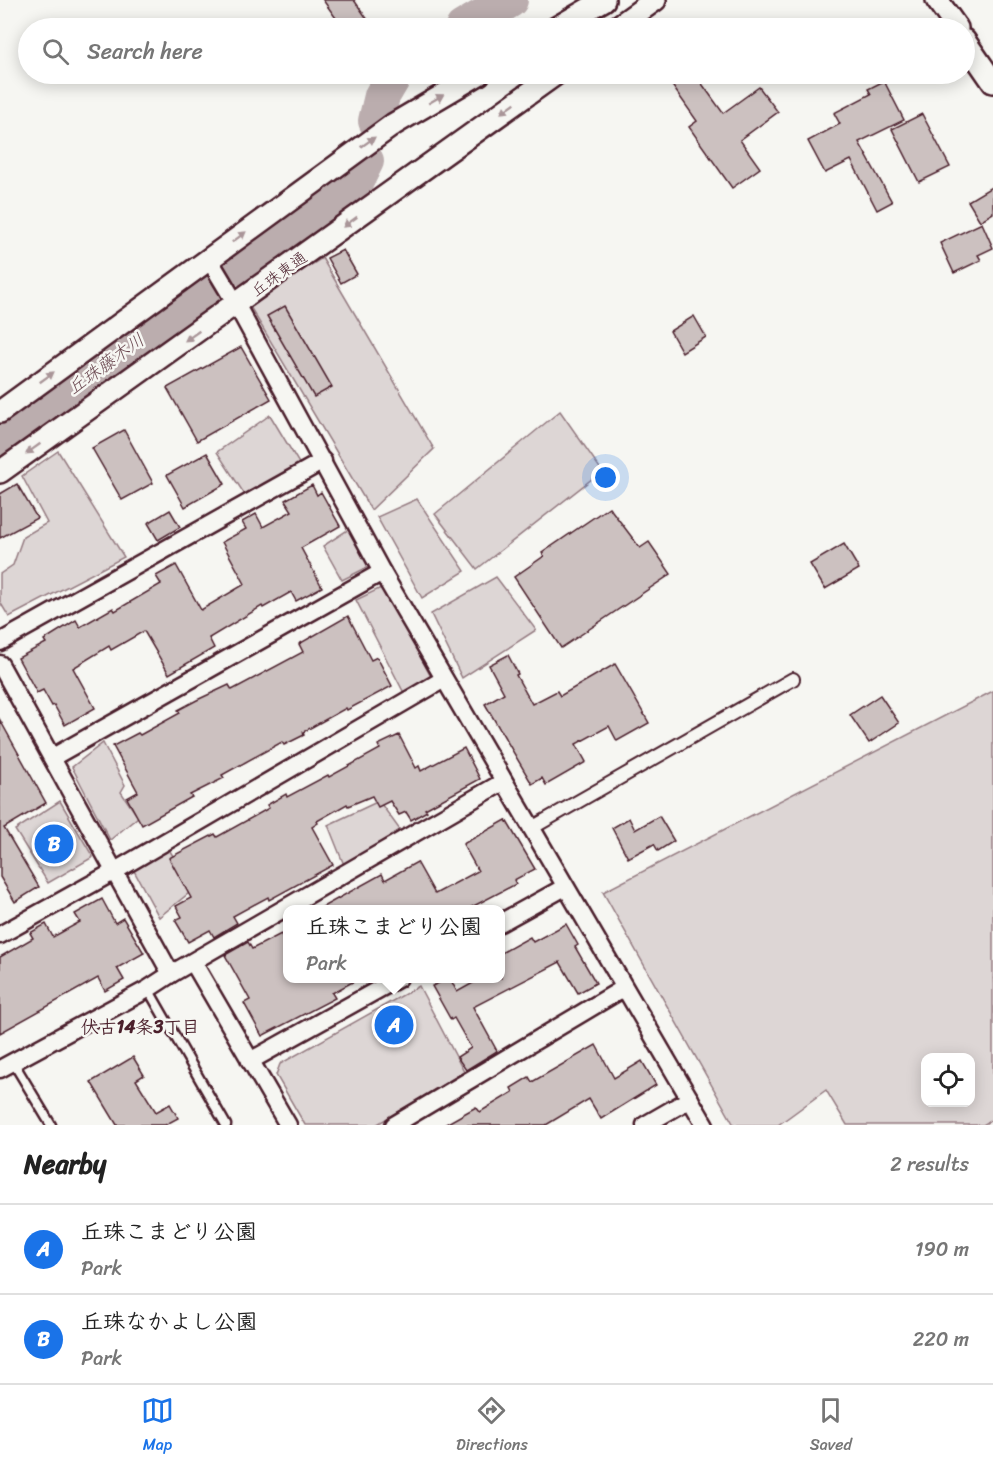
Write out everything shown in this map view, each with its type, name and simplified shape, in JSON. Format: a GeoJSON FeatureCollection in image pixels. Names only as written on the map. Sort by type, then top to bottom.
{"type":"FeatureCollection","features":[{"type":"Feature","properties":{"kind":"street"},"geometry":{"type":"LineString","coordinates":[[573,18],[604,0]]}},
{"type":"Feature","properties":{"kind":"street"},"geometry":{"type":"LineString","coordinates":[[630,18],[655,0]]}},
{"type":"Feature","properties":{"kind":"street"},"geometry":{"type":"LineString","coordinates":[[937,0],[950,18]]}},
{"type":"Feature","properties":{"kind":"street"},"geometry":{"type":"LineString","coordinates":[[975,56],[993,82]]}},
{"type":"Feature","properties":{"kind":"street"},"geometry":{"type":"LineString","coordinates":[[0,412],[393,124],[462,84]]}},
{"type":"Feature","properties":{"kind":"street","name":"丘珠東通"},"geometry":{"type":"LineString","coordinates":[[0,472],[542,84]]}},
{"type":"Feature","properties":{"kind":"street"},"geometry":{"type":"LineString","coordinates":[[208,260],[236,304],[382,572],[530,829],[705,1125]]}},
{"type":"Feature","properties":{"kind":"street"},"geometry":{"type":"LineString","coordinates":[[0,642],[323,461]]}},
{"type":"Feature","properties":{"kind":"street"},"geometry":{"type":"LineString","coordinates":[[53,757],[382,572]]}},
{"type":"Feature","properties":{"kind":"street"},"geometry":{"type":"LineString","coordinates":[[0,664],[171,974]]}},
{"type":"Feature","properties":{"kind":"street"},"geometry":{"type":"LineString","coordinates":[[2,930],[115,871],[444,679]]}},
{"type":"Feature","properties":{"kind":"street"},"geometry":{"type":"LineString","coordinates":[[530,829],[793,679]]}},
{"type":"Feature","properties":{"kind":"street"},"geometry":{"type":"LineString","coordinates":[[291,905],[503,782]]}},
{"type":"Feature","properties":{"kind":"street"},"geometry":{"type":"LineString","coordinates":[[505,920],[565,887]]}},
{"type":"Feature","properties":{"kind":"street"},"geometry":{"type":"LineString","coordinates":[[6,1065],[148,989],[283,910]]}},
{"type":"Feature","properties":{"kind":"street"},"geometry":{"type":"LineString","coordinates":[[193,962],[288,1125]]}},
{"type":"Feature","properties":{"kind":"street"},"geometry":{"type":"LineString","coordinates":[[250,1061],[390,983]]}},
{"type":"Feature","properties":{"kind":"street"},"geometry":{"type":"LineString","coordinates":[[394,1125],[624,988]]}},
{"type":"Feature","properties":{"kind":"street"},"geometry":{"type":"LineString","coordinates":[[645,1125],[690,1099]]}},
{"type":"Feature","properties":{"kind":"lane"},"geometry":{"type":"LineString","coordinates":[[148,989],[226,1125]]}},
{"type":"Feature","properties":{"kind":"lane"},"geometry":{"type":"LineString","coordinates":[[6,1065],[51,1125]]}},
{"type":"Feature","properties":{"kind":"shaded area"},"geometry":{"type":"Polygon","coordinates":[[[322,258],[434,449],[371,510],[249,305],[322,258]]]}},
{"type":"Feature","properties":{"kind":"shaded area"},"geometry":{"type":"Polygon","coordinates":[[[560,411],[602,471],[477,569],[435,514],[560,411]]]}},
{"type":"Feature","properties":{"kind":"shaded area"},"geometry":{"type":"Polygon","coordinates":[[[270,415],[300,465],[245,495],[217,452],[270,415]]]}},
{"type":"Feature","properties":{"kind":"shaded area"},"geometry":{"type":"Polygon","coordinates":[[[58,451],[124,557],[9,617],[0,602],[0,574],[13,565],[23,537],[47,523],[22,476],[58,451]]]}},
{"type":"Feature","properties":{"kind":"shaded area"},"geometry":{"type":"Polygon","coordinates":[[[417,499],[465,571],[422,598],[377,517],[417,499]]]}},
{"type":"Feature","properties":{"kind":"shaded area"},"geometry":{"type":"Polygon","coordinates":[[[349,529],[372,565],[342,580],[323,546],[349,529]]]}},
{"type":"Feature","properties":{"kind":"shaded area"},"geometry":{"type":"Polygon","coordinates":[[[496,577],[536,630],[462,678],[431,614],[496,577]]]}},
{"type":"Feature","properties":{"kind":"shaded area"},"geometry":{"type":"Polygon","coordinates":[[[383,587],[431,677],[404,693],[356,600],[383,587]]]}},
{"type":"Feature","properties":{"kind":"shaded area"},"geometry":{"type":"Polygon","coordinates":[[[993,691],[993,1119],[983,1125],[847,1125],[826,1090],[778,1125],[734,1125],[603,892],[993,691]]]}},
{"type":"Feature","properties":{"kind":"shaded area"},"geometry":{"type":"Polygon","coordinates":[[[103,743],[125,785],[121,792],[138,817],[110,840],[72,767],[103,743]]]}},
{"type":"Feature","properties":{"kind":"shaded area"},"geometry":{"type":"Polygon","coordinates":[[[60,801],[93,857],[48,883],[15,830],[60,801]]]}},
{"type":"Feature","properties":{"kind":"shaded area"},"geometry":{"type":"Polygon","coordinates":[[[379,801],[400,830],[344,865],[328,825],[379,801]]]}},
{"type":"Feature","properties":{"kind":"shaded area"},"geometry":{"type":"Polygon","coordinates":[[[168,848],[194,889],[159,917],[132,867],[168,848]]]}},
{"type":"Feature","properties":{"kind":"shaded area"},"geometry":{"type":"Polygon","coordinates":[[[419,986],[464,1072],[376,1125],[305,1125],[276,1075],[280,1064],[419,986]]]}},
{"type":"Feature","properties":{"kind":"building"},"geometry":{"type":"Polygon","coordinates":[[[323,0],[354,0],[367,18],[336,18],[323,0]]]}},
{"type":"Feature","properties":{"kind":"building"},"geometry":{"type":"Polygon","coordinates":[[[671,84],[702,84],[723,113],[759,87],[778,112],[740,140],[760,168],[732,188],[689,127],[697,121],[671,84]]]}},
{"type":"Feature","properties":{"kind":"building"},"geometry":{"type":"Polygon","coordinates":[[[878,84],[886,84],[904,120],[859,142],[892,202],[877,210],[851,160],[825,173],[808,141],[840,124],[834,113],[871,94],[868,89],[878,84]]]}},
{"type":"Feature","properties":{"kind":"building"},"geometry":{"type":"Polygon","coordinates":[[[922,114],[950,167],[919,182],[892,129],[922,114]]]}},
{"type":"Feature","properties":{"kind":"building"},"geometry":{"type":"Polygon","coordinates":[[[993,186],[993,213],[980,221],[968,201],[993,186]]]}},
{"type":"Feature","properties":{"kind":"building"},"geometry":{"type":"Polygon","coordinates":[[[982,223],[993,248],[978,255],[981,260],[954,273],[940,243],[982,223]]]}},
{"type":"Feature","properties":{"kind":"building"},"geometry":{"type":"Polygon","coordinates":[[[343,250],[357,274],[341,283],[327,258],[343,250]]]}},
{"type":"Feature","properties":{"kind":"building"},"geometry":{"type":"Polygon","coordinates":[[[285,306],[332,387],[314,397],[267,316],[285,306]]]}},
{"type":"Feature","properties":{"kind":"building"},"geometry":{"type":"Polygon","coordinates":[[[694,316],[706,337],[682,352],[670,331],[694,316]]]}},
{"type":"Feature","properties":{"kind":"building"},"geometry":{"type":"Polygon","coordinates":[[[241,347],[271,399],[197,441],[167,388],[241,347]]]}},
{"type":"Feature","properties":{"kind":"building"},"geometry":{"type":"Polygon","coordinates":[[[124,430],[153,483],[122,500],[92,448],[124,430]]]}},
{"type":"Feature","properties":{"kind":"building"},"geometry":{"type":"Polygon","coordinates":[[[207,453],[225,484],[185,507],[167,475],[207,453]]]}},
{"type":"Feature","properties":{"kind":"building"},"geometry":{"type":"Polygon","coordinates":[[[17,484],[37,518],[0,538],[0,494],[17,484]]]}},
{"type":"Feature","properties":{"kind":"building"},"geometry":{"type":"Polygon","coordinates":[[[312,485],[317,495],[321,492],[340,526],[301,548],[322,587],[296,601],[291,592],[263,608],[262,606],[209,638],[214,648],[169,674],[144,631],[111,650],[109,646],[73,668],[95,708],[65,725],[43,690],[37,693],[18,658],[46,643],[44,640],[76,620],[80,627],[113,608],[115,611],[161,584],[156,576],[176,565],[201,610],[245,584],[222,542],[246,529],[242,522],[256,514],[263,527],[292,511],[285,500],[312,485]]]}},
{"type":"Feature","properties":{"kind":"building"},"geometry":{"type":"Polygon","coordinates":[[[609,507],[640,548],[649,542],[671,574],[561,648],[514,577],[544,556],[542,553],[609,507]]]}},
{"type":"Feature","properties":{"kind":"building"},"geometry":{"type":"Polygon","coordinates":[[[170,510],[180,527],[158,540],[148,523],[170,510]]]}},
{"type":"Feature","properties":{"kind":"building"},"geometry":{"type":"Polygon","coordinates":[[[844,544],[859,569],[825,589],[810,564],[844,544]]]}},
{"type":"Feature","properties":{"kind":"building"},"geometry":{"type":"Polygon","coordinates":[[[348,616],[371,660],[377,657],[392,686],[347,710],[346,708],[303,732],[304,735],[284,745],[282,742],[222,775],[224,778],[190,795],[192,797],[142,825],[127,798],[138,792],[113,746],[138,733],[140,735],[180,713],[178,710],[197,700],[229,685],[232,690],[303,652],[299,644],[348,616]]]}},
{"type":"Feature","properties":{"kind":"building"},"geometry":{"type":"Polygon","coordinates":[[[508,655],[532,704],[557,691],[560,696],[615,664],[649,723],[617,741],[609,726],[576,744],[586,762],[546,785],[542,778],[532,784],[485,704],[504,693],[489,665],[508,655]]]}},
{"type":"Feature","properties":{"kind":"building"},"geometry":{"type":"Polygon","coordinates":[[[880,695],[899,723],[869,743],[850,715],[880,695]]]}},
{"type":"Feature","properties":{"kind":"building"},"geometry":{"type":"Polygon","coordinates":[[[0,720],[46,803],[4,828],[39,887],[15,902],[0,877],[0,720]]]}},
{"type":"Feature","properties":{"kind":"building"},"geometry":{"type":"Polygon","coordinates":[[[399,735],[416,768],[419,766],[421,771],[464,748],[480,779],[425,809],[427,811],[411,820],[406,812],[399,815],[390,801],[378,807],[372,796],[348,806],[347,804],[317,821],[318,823],[312,827],[333,865],[269,900],[268,897],[233,916],[237,923],[214,937],[210,930],[188,942],[175,920],[182,917],[176,906],[191,898],[169,858],[215,834],[217,837],[269,808],[267,805],[286,794],[287,797],[328,775],[329,777],[380,749],[378,745],[399,735]]]}},
{"type":"Feature","properties":{"kind":"building"},"geometry":{"type":"Polygon","coordinates":[[[659,816],[674,841],[658,851],[654,844],[628,858],[612,828],[629,818],[635,830],[659,816]]]}},
{"type":"Feature","properties":{"kind":"building"},"geometry":{"type":"Polygon","coordinates":[[[506,820],[535,869],[514,880],[516,884],[476,905],[326,905],[382,874],[385,880],[417,862],[435,894],[478,871],[463,844],[506,820]]]}},
{"type":"Feature","properties":{"kind":"building"},"geometry":{"type":"Polygon","coordinates":[[[102,899],[115,923],[123,918],[144,953],[117,968],[124,980],[105,991],[98,978],[0,1033],[0,957],[33,938],[30,933],[46,924],[53,937],[80,922],[75,914],[102,899]]]}},
{"type":"Feature","properties":{"kind":"building"},"geometry":{"type":"Polygon","coordinates":[[[566,924],[578,945],[575,947],[596,983],[578,993],[560,962],[473,1007],[497,1051],[466,1070],[457,1057],[471,1048],[454,1018],[451,1020],[432,986],[439,983],[452,983],[457,992],[473,983],[505,983],[505,951],[530,937],[533,942],[566,924]]]}},
{"type":"Feature","properties":{"kind":"building"},"geometry":{"type":"Polygon","coordinates":[[[281,934],[283,937],[283,983],[351,983],[332,993],[335,998],[262,1036],[244,1003],[250,1000],[225,955],[248,942],[252,949],[281,934]]]}},
{"type":"Feature","properties":{"kind":"building"},"geometry":{"type":"Polygon","coordinates":[[[596,1045],[614,1078],[642,1061],[656,1085],[601,1119],[589,1099],[546,1125],[444,1125],[476,1107],[480,1112],[513,1092],[511,1088],[529,1077],[532,1082],[596,1045]]]}},
{"type":"Feature","properties":{"kind":"building"},"geometry":{"type":"Polygon","coordinates":[[[133,1057],[144,1075],[136,1080],[156,1112],[170,1104],[178,1118],[165,1125],[117,1125],[91,1082],[133,1057]]]}},
{"type":"Feature","properties":{"kind":"waterway","name":"丘珠藤木川"},"geometry":{"type":"LineString","coordinates":[[480,18],[510,0]]}},
{"type":"Feature","properties":{"kind":"waterway","name":"丘珠藤木川"},"geometry":{"type":"LineString","coordinates":[[376,121],[382,96],[389,84]]}},
{"type":"Feature","properties":{"kind":"waterway","name":"丘珠藤木川"},"geometry":{"type":"LineString","coordinates":[[240,267],[355,183],[366,161]]}},
{"type":"Feature","properties":{"kind":"waterway","name":"丘珠藤木川"},"geometry":{"type":"LineString","coordinates":[[0,440],[212,287]]}},
{"type":"Feature","properties":{"kind":"place","name":"丘珠なかよし公園"},"geometry":{"type":"Point","coordinates":[54,844]}},
{"type":"Feature","properties":{"kind":"place","name":"丘珠こまどり公園"},"geometry":{"type":"Point","coordinates":[394,1025]}},
{"type":"Feature","properties":{"kind":"district","name":"伏古14条3丁目"},"geometry":{"type":"Point","coordinates":[140,1027]}}]}
